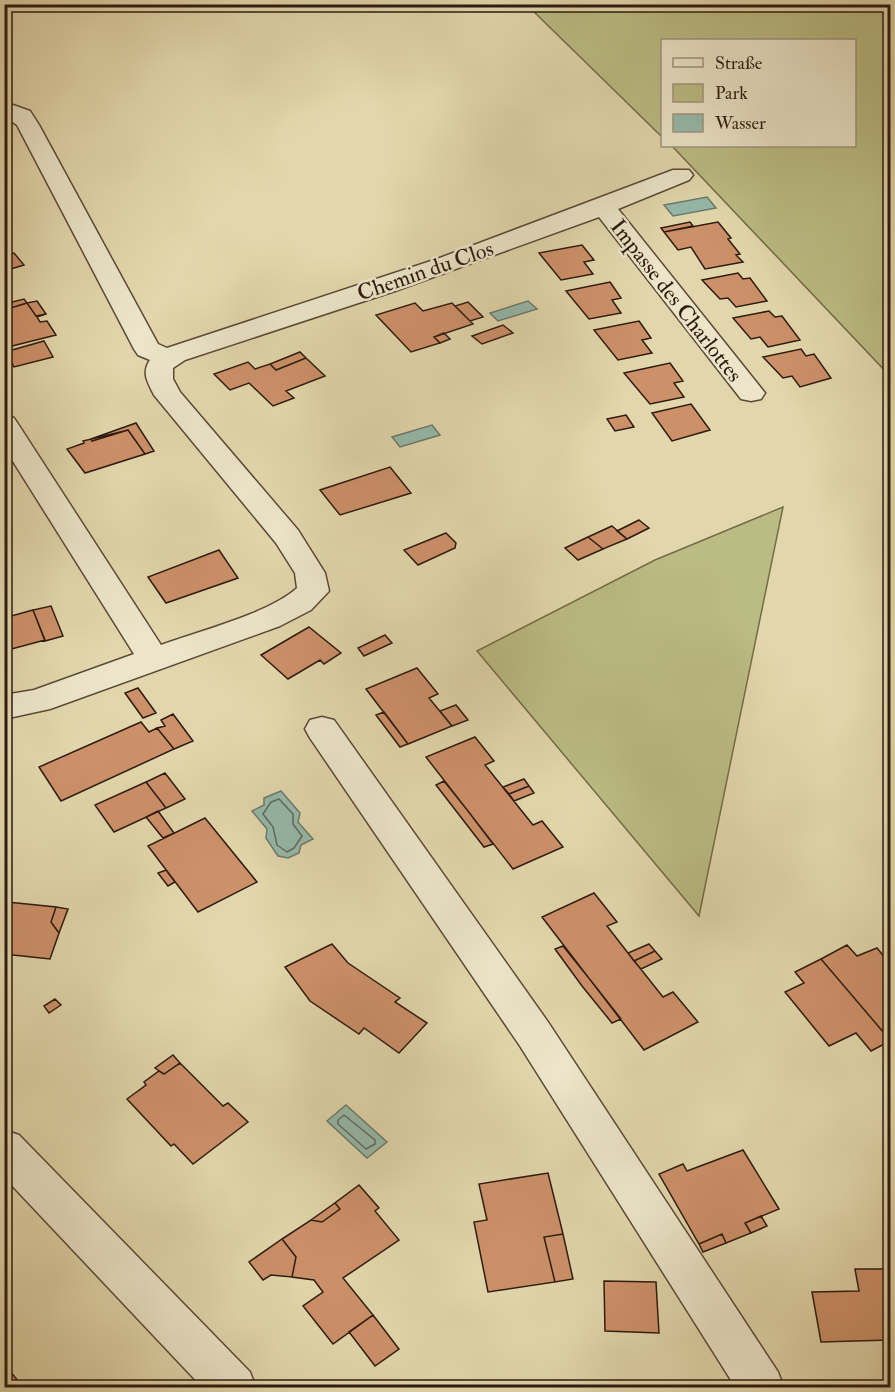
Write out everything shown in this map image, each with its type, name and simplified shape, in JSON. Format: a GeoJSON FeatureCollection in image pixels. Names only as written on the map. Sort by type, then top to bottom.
{"type":"FeatureCollection","features":[{"type":"Feature","properties":{"kind":"street"},"geometry":{"type":"LineString","coordinates":[[4,707],[38,700],[269,618],[300,603],[313,591],[310,573],[287,537],[168,395],[159,379],[159,366],[166,358],[147,349],[28,126],[22,116],[13,112]]}},
{"type":"Feature","properties":{"kind":"street","name":"Chemin du Clos"},"geometry":{"type":"LineString","coordinates":[[166,358],[179,351],[207,345],[296,315],[604,207],[681,175]]}},
{"type":"Feature","properties":{"kind":"street","name":"Impasse des Charlottes"},"geometry":{"type":"LineString","coordinates":[[604,207],[751,393]]}},
{"type":"Feature","properties":{"kind":"street"},"geometry":{"type":"LineString","coordinates":[[4,424],[154,660]]}},
{"type":"Feature","properties":{"kind":"street"},"geometry":{"type":"LineString","coordinates":[[322,729],[534,1034],[732,1345],[762,1388]]}},
{"type":"Feature","properties":{"kind":"street"},"geometry":{"type":"LineString","coordinates":[[4,1149],[234,1388]]}},
{"type":"Feature","properties":{"kind":"green space"},"geometry":{"type":"Polygon","coordinates":[[[527,5],[890,5],[890,376],[673,147],[856,147],[856,39],[661,39],[661,136],[527,5]]]}},
{"type":"Feature","properties":{"kind":"green space"},"geometry":{"type":"Polygon","coordinates":[[[783,507],[699,916],[477,651],[655,560],[783,507]]]}},
{"type":"Feature","properties":{"kind":"water"},"geometry":{"type":"Polygon","coordinates":[[[707,197],[716,208],[673,216],[664,205],[707,197]]]}},
{"type":"Feature","properties":{"kind":"water"},"geometry":{"type":"Polygon","coordinates":[[[528,301],[537,309],[498,321],[490,313],[528,301]]]}},
{"type":"Feature","properties":{"kind":"water"},"geometry":{"type":"Polygon","coordinates":[[[432,425],[440,435],[400,447],[392,437],[432,425]]]}},
{"type":"Feature","properties":{"kind":"water"},"geometry":{"type":"Polygon","coordinates":[[[281,791],[300,813],[298,822],[313,839],[301,845],[299,853],[288,858],[278,856],[266,838],[267,829],[252,811],[264,805],[264,798],[281,791]]]}},
{"type":"Feature","properties":{"kind":"water"},"geometry":{"type":"Polygon","coordinates":[[[346,1105],[387,1142],[367,1158],[327,1121],[346,1105]]]}},
{"type":"Feature","properties":{"kind":"building"},"geometry":{"type":"Polygon","coordinates":[[[690,222],[693,226],[664,232],[661,228],[690,222]]]}},
{"type":"Feature","properties":{"kind":"building"},"geometry":{"type":"Polygon","coordinates":[[[718,222],[731,238],[728,239],[740,254],[736,255],[743,262],[705,269],[691,247],[678,250],[664,232],[718,222]]]}},
{"type":"Feature","properties":{"kind":"building"},"geometry":{"type":"Polygon","coordinates":[[[582,245],[594,260],[584,262],[593,274],[561,280],[539,253],[582,245]]]}},
{"type":"Feature","properties":{"kind":"building"},"geometry":{"type":"Polygon","coordinates":[[[14,253],[24,265],[4,271],[4,255],[14,253]]]}},
{"type":"Feature","properties":{"kind":"building"},"geometry":{"type":"Polygon","coordinates":[[[738,273],[743,279],[750,278],[767,301],[736,307],[728,298],[720,299],[702,280],[738,273]]]}},
{"type":"Feature","properties":{"kind":"building"},"geometry":{"type":"Polygon","coordinates":[[[610,282],[621,298],[612,300],[621,313],[589,319],[566,291],[610,282]]]}},
{"type":"Feature","properties":{"kind":"building"},"geometry":{"type":"Polygon","coordinates":[[[24,299],[27,303],[4,310],[4,304],[24,299]]]}},
{"type":"Feature","properties":{"kind":"building"},"geometry":{"type":"Polygon","coordinates":[[[37,301],[46,314],[36,316],[27,303],[37,301]]]}},
{"type":"Feature","properties":{"kind":"building"},"geometry":{"type":"Polygon","coordinates":[[[468,302],[483,317],[470,321],[455,306],[468,302]]]}},
{"type":"Feature","properties":{"kind":"building"},"geometry":{"type":"Polygon","coordinates":[[[27,303],[36,316],[46,314],[37,317],[40,322],[47,321],[56,335],[4,348],[4,310],[27,303]]]}},
{"type":"Feature","properties":{"kind":"building"},"geometry":{"type":"Polygon","coordinates":[[[415,303],[423,311],[452,303],[473,324],[434,337],[440,343],[411,352],[376,315],[415,303]]]}},
{"type":"Feature","properties":{"kind":"building"},"geometry":{"type":"Polygon","coordinates":[[[769,311],[775,317],[782,316],[800,340],[768,347],[760,337],[751,339],[733,318],[769,311]]]}},
{"type":"Feature","properties":{"kind":"building"},"geometry":{"type":"Polygon","coordinates":[[[639,321],[651,338],[642,340],[652,353],[618,360],[594,330],[639,321]]]}},
{"type":"Feature","properties":{"kind":"building"},"geometry":{"type":"Polygon","coordinates":[[[503,325],[513,333],[482,344],[472,336],[503,325]]]}},
{"type":"Feature","properties":{"kind":"building"},"geometry":{"type":"Polygon","coordinates":[[[444,333],[450,339],[440,343],[434,337],[444,333]]]}},
{"type":"Feature","properties":{"kind":"building"},"geometry":{"type":"Polygon","coordinates":[[[44,341],[53,357],[14,367],[5,352],[44,341]]]}},
{"type":"Feature","properties":{"kind":"building"},"geometry":{"type":"Polygon","coordinates":[[[801,349],[806,356],[814,354],[831,378],[800,387],[792,376],[783,378],[763,357],[801,349]]]}},
{"type":"Feature","properties":{"kind":"building"},"geometry":{"type":"Polygon","coordinates":[[[300,352],[306,358],[276,370],[270,364],[300,352]]]}},
{"type":"Feature","properties":{"kind":"building"},"geometry":{"type":"Polygon","coordinates":[[[306,358],[325,376],[286,391],[294,398],[273,406],[249,383],[230,390],[214,374],[248,362],[255,369],[270,364],[276,370],[306,358]]]}},
{"type":"Feature","properties":{"kind":"building"},"geometry":{"type":"Polygon","coordinates":[[[670,363],[683,381],[674,383],[684,397],[650,404],[624,373],[670,363]]]}},
{"type":"Feature","properties":{"kind":"building"},"geometry":{"type":"Polygon","coordinates":[[[691,404],[710,430],[672,441],[652,413],[691,404]]]}},
{"type":"Feature","properties":{"kind":"building"},"geometry":{"type":"Polygon","coordinates":[[[626,415],[634,427],[615,431],[607,419],[626,415]]]}},
{"type":"Feature","properties":{"kind":"building"},"geometry":{"type":"Polygon","coordinates":[[[136,423],[154,451],[145,454],[128,430],[92,441],[91,439],[136,423]]]}},
{"type":"Feature","properties":{"kind":"building"},"geometry":{"type":"Polygon","coordinates":[[[128,430],[145,454],[85,473],[67,449],[84,443],[83,441],[128,430]]]}},
{"type":"Feature","properties":{"kind":"building"},"geometry":{"type":"Polygon","coordinates":[[[390,467],[411,493],[340,515],[320,490],[390,467]]]}},
{"type":"Feature","properties":{"kind":"building"},"geometry":{"type":"Polygon","coordinates":[[[639,520],[649,528],[627,539],[617,531],[639,520]]]}},
{"type":"Feature","properties":{"kind":"building"},"geometry":{"type":"Polygon","coordinates":[[[612,526],[627,539],[603,549],[588,537],[612,526]]]}},
{"type":"Feature","properties":{"kind":"building"},"geometry":{"type":"Polygon","coordinates":[[[446,533],[456,543],[455,548],[418,565],[404,550],[446,533]]]}},
{"type":"Feature","properties":{"kind":"building"},"geometry":{"type":"Polygon","coordinates":[[[588,537],[603,549],[578,560],[565,548],[588,537]]]}},
{"type":"Feature","properties":{"kind":"building"},"geometry":{"type":"Polygon","coordinates":[[[219,550],[238,578],[166,603],[148,577],[219,550]]]}},
{"type":"Feature","properties":{"kind":"building"},"geometry":{"type":"Polygon","coordinates":[[[51,606],[63,636],[45,641],[33,610],[51,606]]]}},
{"type":"Feature","properties":{"kind":"building"},"geometry":{"type":"Polygon","coordinates":[[[33,610],[45,640],[4,651],[4,618],[33,610]]]}},
{"type":"Feature","properties":{"kind":"building"},"geometry":{"type":"Polygon","coordinates":[[[309,627],[341,653],[324,664],[320,660],[288,679],[261,655],[309,627]]]}},
{"type":"Feature","properties":{"kind":"building"},"geometry":{"type":"Polygon","coordinates":[[[385,635],[392,643],[364,656],[358,648],[385,635]]]}},
{"type":"Feature","properties":{"kind":"building"},"geometry":{"type":"Polygon","coordinates":[[[417,668],[438,694],[429,698],[452,726],[408,744],[366,689],[417,668]]]}},
{"type":"Feature","properties":{"kind":"building"},"geometry":{"type":"Polygon","coordinates":[[[138,688],[156,713],[143,718],[125,693],[138,688]]]}},
{"type":"Feature","properties":{"kind":"building"},"geometry":{"type":"Polygon","coordinates":[[[456,705],[468,720],[452,726],[440,711],[456,705]]]}},
{"type":"Feature","properties":{"kind":"building"},"geometry":{"type":"Polygon","coordinates":[[[384,712],[408,744],[400,747],[376,715],[384,712]]]}},
{"type":"Feature","properties":{"kind":"building"},"geometry":{"type":"Polygon","coordinates":[[[173,714],[193,741],[174,749],[157,728],[165,726],[161,720],[173,714]]]}},
{"type":"Feature","properties":{"kind":"building"},"geometry":{"type":"Polygon","coordinates":[[[141,722],[149,732],[157,728],[174,749],[61,801],[39,767],[141,722]]]}},
{"type":"Feature","properties":{"kind":"building"},"geometry":{"type":"Polygon","coordinates":[[[475,737],[494,761],[485,765],[533,825],[542,821],[563,847],[513,869],[426,757],[475,737]]]}},
{"type":"Feature","properties":{"kind":"building"},"geometry":{"type":"Polygon","coordinates":[[[165,773],[185,799],[166,808],[146,782],[165,773]]]}},
{"type":"Feature","properties":{"kind":"building"},"geometry":{"type":"Polygon","coordinates":[[[524,779],[529,786],[509,794],[503,787],[524,779]]]}},
{"type":"Feature","properties":{"kind":"building"},"geometry":{"type":"Polygon","coordinates":[[[444,781],[493,844],[484,847],[436,785],[444,781]]]}},
{"type":"Feature","properties":{"kind":"building"},"geometry":{"type":"Polygon","coordinates":[[[146,782],[166,808],[114,832],[95,805],[146,782]]]}},
{"type":"Feature","properties":{"kind":"building"},"geometry":{"type":"Polygon","coordinates":[[[529,786],[534,793],[514,801],[509,794],[529,786]]]}},
{"type":"Feature","properties":{"kind":"building"},"geometry":{"type":"Polygon","coordinates":[[[158,811],[174,833],[163,838],[146,817],[158,811]]]}},
{"type":"Feature","properties":{"kind":"building"},"geometry":{"type":"Polygon","coordinates":[[[205,818],[257,882],[198,912],[148,846],[205,818]]]}},
{"type":"Feature","properties":{"kind":"building"},"geometry":{"type":"Polygon","coordinates":[[[166,870],[175,882],[168,886],[158,873],[166,870]]]}},
{"type":"Feature","properties":{"kind":"building"},"geometry":{"type":"Polygon","coordinates":[[[594,893],[617,922],[607,926],[663,997],[673,992],[698,1022],[644,1050],[542,917],[594,893]]]}},
{"type":"Feature","properties":{"kind":"building"},"geometry":{"type":"Polygon","coordinates":[[[7,902],[56,907],[51,922],[59,933],[50,959],[4,954],[7,902]]]}},
{"type":"Feature","properties":{"kind":"building"},"geometry":{"type":"Polygon","coordinates":[[[56,907],[68,909],[59,933],[51,922],[56,907]]]}},
{"type":"Feature","properties":{"kind":"building"},"geometry":{"type":"Polygon","coordinates":[[[332,944],[348,963],[400,998],[395,1002],[427,1023],[399,1053],[364,1028],[359,1034],[310,1001],[285,967],[332,944]]]}},
{"type":"Feature","properties":{"kind":"building"},"geometry":{"type":"Polygon","coordinates":[[[649,944],[655,951],[634,961],[628,953],[649,944]]]}},
{"type":"Feature","properties":{"kind":"building"},"geometry":{"type":"Polygon","coordinates":[[[847,945],[857,956],[877,948],[890,964],[890,1040],[821,959],[847,945]]]}},
{"type":"Feature","properties":{"kind":"building"},"geometry":{"type":"Polygon","coordinates":[[[563,946],[621,1019],[612,1023],[582,986],[555,949],[563,946]]]}},
{"type":"Feature","properties":{"kind":"building"},"geometry":{"type":"Polygon","coordinates":[[[655,951],[662,959],[641,969],[634,961],[655,951]]]}},
{"type":"Feature","properties":{"kind":"building"},"geometry":{"type":"Polygon","coordinates":[[[821,959],[890,1041],[871,1051],[856,1033],[829,1046],[785,992],[804,983],[795,972],[821,959]]]}},
{"type":"Feature","properties":{"kind":"building"},"geometry":{"type":"Polygon","coordinates":[[[55,999],[61,1005],[49,1013],[44,1006],[55,999]]]}},
{"type":"Feature","properties":{"kind":"building"},"geometry":{"type":"Polygon","coordinates":[[[173,1055],[180,1063],[164,1074],[155,1068],[173,1055]]]}},
{"type":"Feature","properties":{"kind":"building"},"geometry":{"type":"Polygon","coordinates":[[[180,1063],[223,1106],[228,1103],[248,1122],[193,1164],[174,1144],[171,1146],[127,1099],[146,1085],[144,1082],[159,1071],[164,1074],[180,1063]]]}},
{"type":"Feature","properties":{"kind":"building"},"geometry":{"type":"Polygon","coordinates":[[[743,1150],[779,1209],[745,1223],[751,1233],[726,1243],[722,1234],[699,1244],[659,1174],[683,1164],[687,1171],[743,1150]]]}},
{"type":"Feature","properties":{"kind":"building"},"geometry":{"type":"Polygon","coordinates":[[[548,1173],[563,1234],[544,1237],[555,1282],[488,1292],[474,1222],[487,1220],[479,1184],[548,1173]]]}},
{"type":"Feature","properties":{"kind":"building"},"geometry":{"type":"Polygon","coordinates":[[[359,1185],[379,1208],[375,1211],[399,1240],[343,1278],[373,1315],[333,1344],[303,1306],[323,1292],[314,1280],[292,1277],[296,1257],[282,1239],[311,1220],[322,1222],[340,1209],[335,1203],[359,1185]]]}},
{"type":"Feature","properties":{"kind":"building"},"geometry":{"type":"Polygon","coordinates":[[[335,1203],[340,1209],[322,1222],[311,1220],[335,1203]]]}},
{"type":"Feature","properties":{"kind":"building"},"geometry":{"type":"Polygon","coordinates":[[[761,1216],[767,1226],[751,1233],[745,1223],[761,1216]]]}},
{"type":"Feature","properties":{"kind":"building"},"geometry":{"type":"Polygon","coordinates":[[[563,1234],[573,1279],[555,1282],[544,1237],[563,1234]]]}},
{"type":"Feature","properties":{"kind":"building"},"geometry":{"type":"Polygon","coordinates":[[[722,1234],[726,1243],[703,1252],[699,1244],[722,1234]]]}},
{"type":"Feature","properties":{"kind":"building"},"geometry":{"type":"Polygon","coordinates":[[[282,1239],[296,1257],[292,1277],[271,1275],[263,1280],[249,1262],[282,1239]]]}},
{"type":"Feature","properties":{"kind":"building"},"geometry":{"type":"Polygon","coordinates":[[[855,1269],[890,1269],[890,1340],[821,1342],[812,1292],[859,1291],[855,1269]]]}},
{"type":"Feature","properties":{"kind":"building"},"geometry":{"type":"Polygon","coordinates":[[[604,1281],[656,1282],[659,1333],[605,1331],[604,1281]]]}},
{"type":"Feature","properties":{"kind":"building"},"geometry":{"type":"Polygon","coordinates":[[[373,1315],[399,1349],[375,1366],[349,1332],[373,1315]]]}},
{"type":"Feature","properties":{"kind":"building"},"geometry":{"type":"Polygon","coordinates":[[[4,1364],[24,1388],[4,1388],[4,1364]]]}}]}
